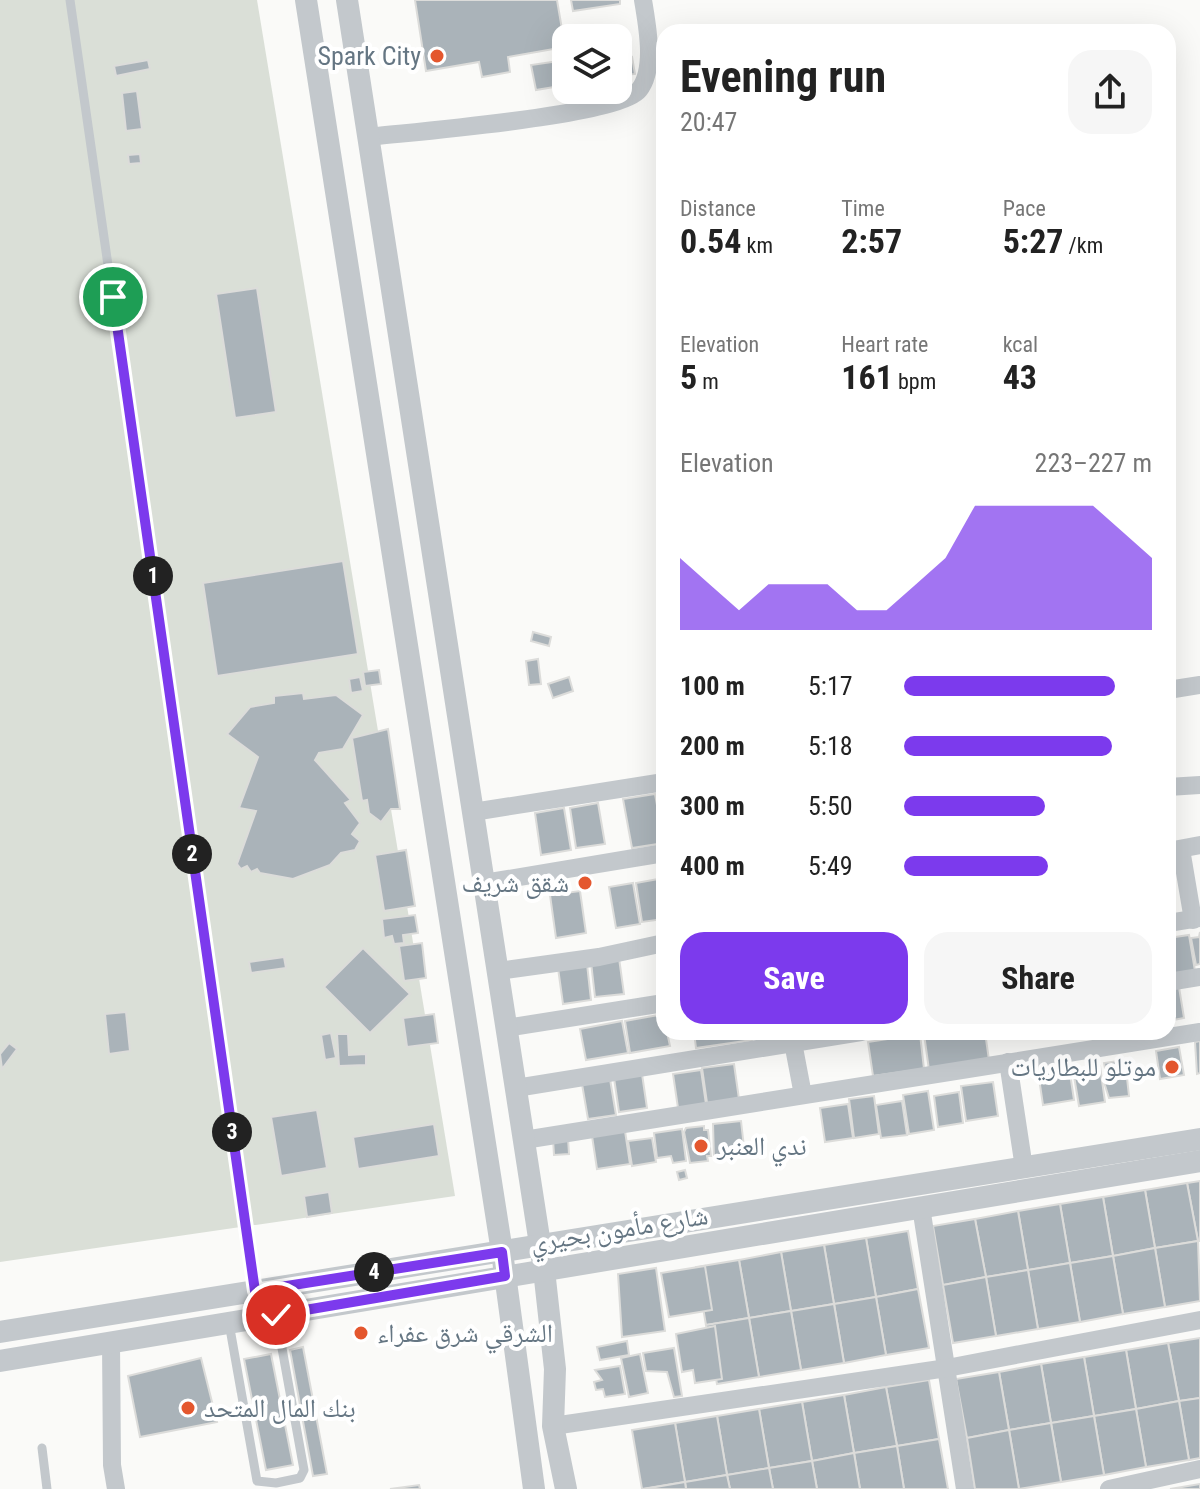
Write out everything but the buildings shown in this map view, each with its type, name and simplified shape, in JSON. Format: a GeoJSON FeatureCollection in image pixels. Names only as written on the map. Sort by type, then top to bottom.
{"type":"FeatureCollection","features":[{"type":"Feature","properties":{"kind":"street"},"geometry":{"type":"LineString","coordinates":[[306,0],[502,1252],[534,1489]]}},
{"type":"Feature","properties":{"kind":"street"},"geometry":{"type":"LineString","coordinates":[[347,0],[544,1270],[555,1369],[553,1426],[566,1489]]}},
{"type":"Feature","properties":{"kind":"street"},"geometry":{"type":"LineString","coordinates":[[368,137],[590,110],[627,99],[639,90],[647,70],[648,26],[643,0]]}},
{"type":"Feature","properties":{"kind":"street"},"geometry":{"type":"LineString","coordinates":[[1176,689],[1200,685]]}},
{"type":"Feature","properties":{"kind":"street"},"geometry":{"type":"LineString","coordinates":[[473,812],[656,783]]}},
{"type":"Feature","properties":{"kind":"street"},"geometry":{"type":"LineString","coordinates":[[1176,786],[1200,785]]}},
{"type":"Feature","properties":{"kind":"street"},"geometry":{"type":"LineString","coordinates":[[1176,922],[1196,919],[1183,848]]}},
{"type":"Feature","properties":{"kind":"street"},"geometry":{"type":"LineString","coordinates":[[484,883],[656,854]]}},
{"type":"Feature","properties":{"kind":"street"},"geometry":{"type":"LineString","coordinates":[[498,971],[599,957],[656,945]]}},
{"type":"Feature","properties":{"kind":"street"},"geometry":{"type":"LineString","coordinates":[[1176,981],[1200,977]]}},
{"type":"Feature","properties":{"kind":"street"},"geometry":{"type":"LineString","coordinates":[[506,1028],[656,1004]]}},
{"type":"Feature","properties":{"kind":"street"},"geometry":{"type":"LineString","coordinates":[[1176,1036],[1200,1032]]}},
{"type":"Feature","properties":{"kind":"street"},"geometry":{"type":"LineString","coordinates":[[516,1088],[781,1040]]}},
{"type":"Feature","properties":{"kind":"street"},"geometry":{"type":"LineString","coordinates":[[792,1040],[803,1095]]}},
{"type":"Feature","properties":{"kind":"street"},"geometry":{"type":"LineString","coordinates":[[524,1140],[1149,1040]]}},
{"type":"Feature","properties":{"kind":"street"},"geometry":{"type":"LineString","coordinates":[[1008,1062],[1024,1168]]}},
{"type":"Feature","properties":{"kind":"street","name":"شارع مأمون بحيري"},"geometry":{"type":"LineString","coordinates":[[0,1332],[1200,1139]]}},
{"type":"Feature","properties":{"kind":"street","name":"شارع مأمون بحيري"},"geometry":{"type":"LineString","coordinates":[[0,1361],[1200,1161]]}},
{"type":"Feature","properties":{"kind":"street"},"geometry":{"type":"LineString","coordinates":[[921,1207],[965,1489]]}},
{"type":"Feature","properties":{"kind":"street"},"geometry":{"type":"LineString","coordinates":[[553,1426],[947,1368],[1200,1320]]}},
{"type":"Feature","properties":{"kind":"street"},"geometry":{"type":"LineString","coordinates":[[111,1343],[112,1465],[116,1489]]}},
{"type":"Feature","properties":{"kind":"street"},"geometry":{"type":"LineString","coordinates":[[1109,1489],[1200,1469]]}},
{"type":"Feature","properties":{"kind":"lane"},"geometry":{"type":"LineString","coordinates":[[70,0],[255,1291]]}},
{"type":"Feature","properties":{"kind":"lane"},"geometry":{"type":"LineString","coordinates":[[229,1323],[257,1481],[276,1483],[300,1478],[304,1470],[276,1315]]}},
{"type":"Feature","properties":{"kind":"lane"},"geometry":{"type":"LineString","coordinates":[[42,1448],[47,1489]]}},
{"type":"Feature","properties":{"kind":"shaded area"},"geometry":{"type":"Polygon","coordinates":[[[0,0],[257,0],[455,1196],[0,1262],[0,0]]]}},
{"type":"Feature","properties":{"kind":"place","name":"Spark City"},"geometry":{"type":"Point","coordinates":[437,56]}},
{"type":"Feature","properties":{"kind":"place","name":"شقق شريف"},"geometry":{"type":"Point","coordinates":[585,883]}},
{"type":"Feature","properties":{"kind":"place","name":"موتلو للبطاريات"},"geometry":{"type":"Point","coordinates":[1172,1067]}},
{"type":"Feature","properties":{"kind":"place","name":"ندي العنبر"},"geometry":{"type":"Point","coordinates":[701,1146]}},
{"type":"Feature","properties":{"kind":"place","name":"الشرقي شرق عفراء"},"geometry":{"type":"Point","coordinates":[361,1333]}},
{"type":"Feature","properties":{"kind":"place","name":"بنك المال المتحد"},"geometry":{"type":"Point","coordinates":[188,1408]}},
{"type":"Feature","properties":{"kind":"route"},"geometry":{"type":"LineString","coordinates":[[113,297],[255,1291],[502,1252],[505,1276],[276,1315]]}}]}
